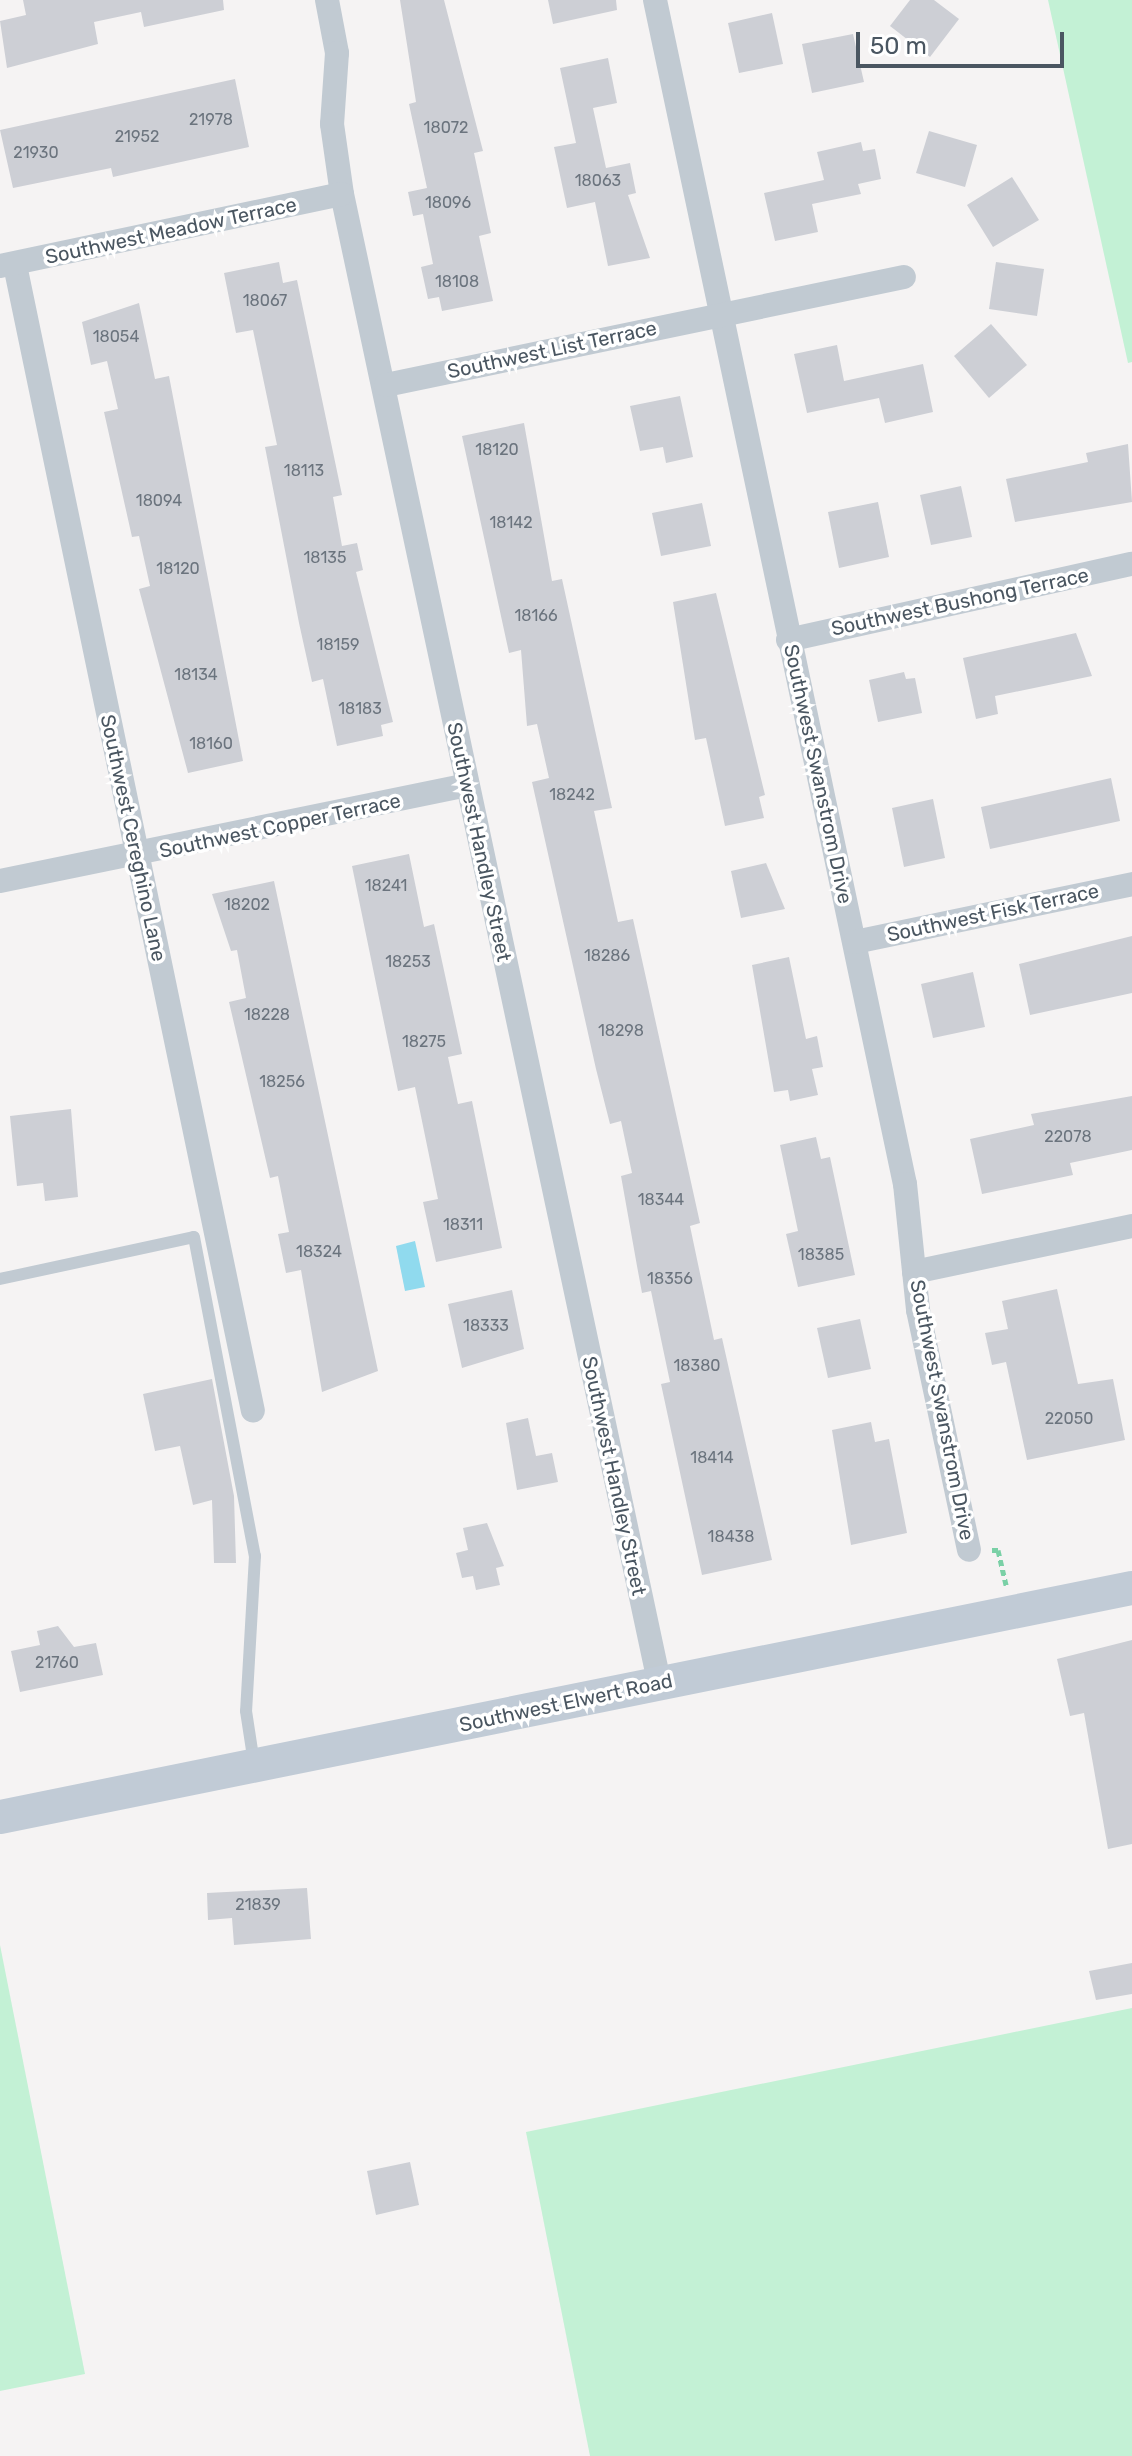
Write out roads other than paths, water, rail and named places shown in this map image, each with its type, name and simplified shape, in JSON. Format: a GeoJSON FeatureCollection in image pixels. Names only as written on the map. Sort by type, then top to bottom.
{"type":"FeatureCollection","features":[{"type":"Feature","properties":{"kind":"main road","name":"Southwest Elwert Road"},"geometry":{"type":"LineString","coordinates":[[0,1817],[1011,1609],[1132,1588]]}},
{"type":"Feature","properties":{"kind":"street","name":"Southwest Handley Street"},"geometry":{"type":"LineString","coordinates":[[327,0],[337,53],[332,124],[342,194],[386,385],[466,785],[659,1682]]}},
{"type":"Feature","properties":{"kind":"street","name":"Southwest Swanstrom Drive"},"geometry":{"type":"LineString","coordinates":[[655,0],[719,315],[905,1184],[914,1272],[969,1550]]}},
{"type":"Feature","properties":{"kind":"street","name":"Southwest Meadow Terrace"},"geometry":{"type":"LineString","coordinates":[[7,266],[342,194]]}},
{"type":"Feature","properties":{"kind":"street","name":"Southwest Cereghino Lane"},"geometry":{"type":"LineString","coordinates":[[7,266],[137,857],[253,1411]]}},
{"type":"Feature","properties":{"kind":"street","name":"Southwest List Terrace"},"geometry":{"type":"LineString","coordinates":[[386,385],[904,277]]}},
{"type":"Feature","properties":{"kind":"street","name":"Southwest Bushong Terrace"},"geometry":{"type":"LineString","coordinates":[[788,640],[1132,564]]}},
{"type":"Feature","properties":{"kind":"street","name":"Southwest Copper Terrace"},"geometry":{"type":"LineString","coordinates":[[0,881],[137,857],[466,785]]}},
{"type":"Feature","properties":{"kind":"street","name":"Southwest Fisk Terrace"},"geometry":{"type":"LineString","coordinates":[[855,942],[1132,884]]}},
{"type":"Feature","properties":{"kind":"street"},"geometry":{"type":"LineString","coordinates":[[914,1272],[1132,1226]]}},
{"type":"Feature","properties":{"kind":"lane"},"geometry":{"type":"LineString","coordinates":[[0,1279],[194,1237],[255,1556],[246,1711],[254,1766]]}},
{"type":"Feature","properties":{"kind":"water"},"geometry":{"type":"Polygon","coordinates":[[[415,1241],[425,1287],[405,1291],[396,1246],[415,1241]]]}}]}
